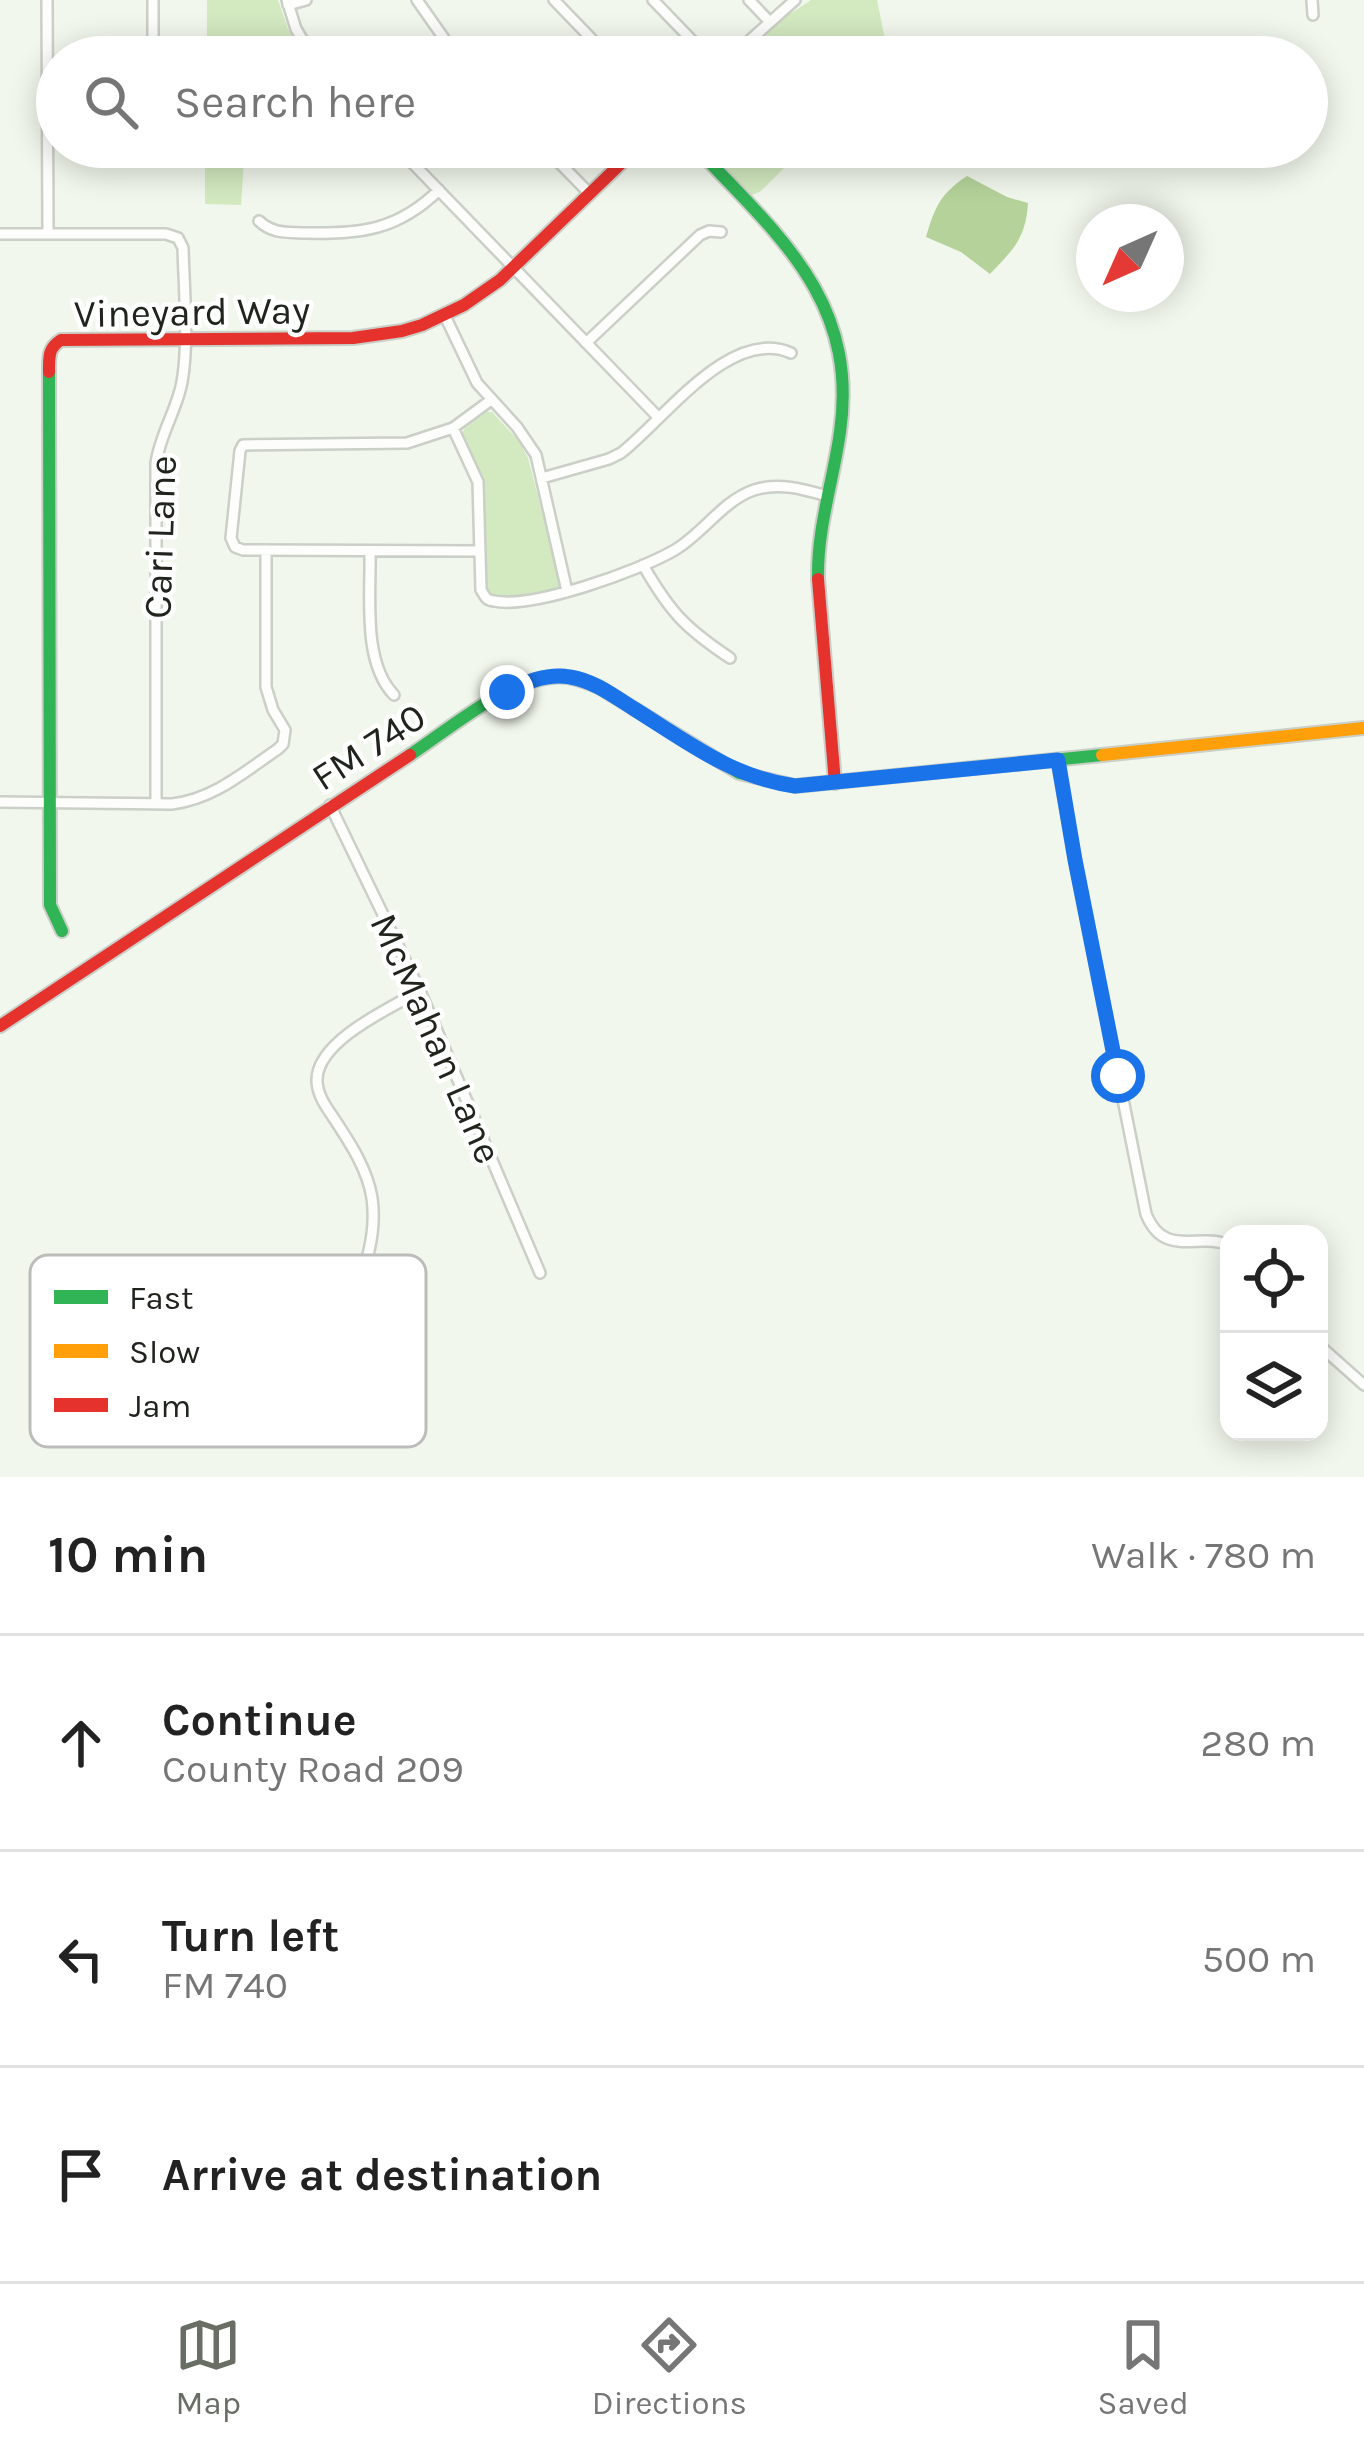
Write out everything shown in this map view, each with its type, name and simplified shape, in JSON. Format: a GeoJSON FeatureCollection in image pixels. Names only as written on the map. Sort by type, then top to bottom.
{"type":"FeatureCollection","features":[{"type":"Feature","properties":{"kind":"street"},"geometry":{"type":"LineString","coordinates":[[47,0],[48,36]]}},
{"type":"Feature","properties":{"kind":"street"},"geometry":{"type":"LineString","coordinates":[[153,0],[153,36]]}},
{"type":"Feature","properties":{"kind":"street"},"geometry":{"type":"LineString","coordinates":[[300,36],[287,3],[306,0]]}},
{"type":"Feature","properties":{"kind":"street"},"geometry":{"type":"LineString","coordinates":[[417,0],[442,36]]}},
{"type":"Feature","properties":{"kind":"street"},"geometry":{"type":"LineString","coordinates":[[554,0],[589,36]]}},
{"type":"Feature","properties":{"kind":"street"},"geometry":{"type":"LineString","coordinates":[[653,0],[688,36]]}},
{"type":"Feature","properties":{"kind":"street"},"geometry":{"type":"LineString","coordinates":[[749,0],[770,21]]}},
{"type":"Feature","properties":{"kind":"street"},"geometry":{"type":"LineString","coordinates":[[754,36],[796,0]]}},
{"type":"Feature","properties":{"kind":"street"},"geometry":{"type":"LineString","coordinates":[[1312,0],[1313,15]]}},
{"type":"Feature","properties":{"kind":"street"},"geometry":{"type":"LineString","coordinates":[[48,234],[50,168]]}},
{"type":"Feature","properties":{"kind":"street"},"geometry":{"type":"LineString","coordinates":[[418,168],[659,418]]}},
{"type":"Feature","properties":{"kind":"street"},"geometry":{"type":"LineString","coordinates":[[564,168],[589,194]]}},
{"type":"Feature","properties":{"kind":"street","name":"Vineyard Way"},"geometry":{"type":"LineString","coordinates":[[62,931],[50,905],[49,354],[53,345],[61,340],[353,338],[402,332],[445,316],[483,293],[616,168]]}},
{"type":"Feature","properties":{"kind":"street"},"geometry":{"type":"LineString","coordinates":[[715,168],[785,243],[818,289],[839,346],[842,425],[817,572],[835,783]]}},
{"type":"Feature","properties":{"kind":"street"},"geometry":{"type":"LineString","coordinates":[[259,221],[278,232],[364,232],[404,218],[439,190]]}},
{"type":"Feature","properties":{"kind":"street"},"geometry":{"type":"LineString","coordinates":[[586,343],[700,235],[721,232]]}},
{"type":"Feature","properties":{"kind":"street","name":"Cari Lane"},"geometry":{"type":"LineString","coordinates":[[0,234],[166,234],[178,238],[184,248],[181,386],[156,463],[156,804]]}},
{"type":"Feature","properties":{"kind":"street"},"geometry":{"type":"LineString","coordinates":[[445,316],[472,373],[531,446],[567,591]]}},
{"type":"Feature","properties":{"kind":"street"},"geometry":{"type":"LineString","coordinates":[[542,478],[609,459],[632,445],[721,363],[770,348],[790,353]]}},
{"type":"Feature","properties":{"kind":"street"},"geometry":{"type":"LineString","coordinates":[[479,550],[244,550],[233,543],[236,495],[240,451],[246,444],[421,440],[453,428],[491,400]]}},
{"type":"Feature","properties":{"kind":"street"},"geometry":{"type":"LineString","coordinates":[[453,428],[478,482],[482,590],[488,600],[517,601],[612,578],[686,542],[747,493],[784,486],[827,496]]}},
{"type":"Feature","properties":{"kind":"street"},"geometry":{"type":"LineString","coordinates":[[0,802],[186,802],[206,797],[283,744],[285,730],[266,687],[266,550]]}},
{"type":"Feature","properties":{"kind":"street"},"geometry":{"type":"LineString","coordinates":[[370,552],[373,654],[394,695]]}},
{"type":"Feature","properties":{"kind":"street"},"geometry":{"type":"LineString","coordinates":[[643,565],[676,617],[730,658]]}},
{"type":"Feature","properties":{"kind":"street","name":"FM 740"},"geometry":{"type":"LineString","coordinates":[[0,1026],[507,692],[558,676],[589,682],[740,773],[795,786],[1364,728]]}},
{"type":"Feature","properties":{"kind":"street"},"geometry":{"type":"LineString","coordinates":[[1058,760],[1146,1214],[1157,1233],[1171,1240],[1220,1241]]}},
{"type":"Feature","properties":{"kind":"street","name":"McMahan Lane"},"geometry":{"type":"LineString","coordinates":[[330,805],[420,991],[540,1273]]}},
{"type":"Feature","properties":{"kind":"street"},"geometry":{"type":"LineString","coordinates":[[368,1255],[373,1230],[371,1192],[355,1150],[320,1096],[317,1078],[332,1047],[420,991]]}},
{"type":"Feature","properties":{"kind":"street"},"geometry":{"type":"LineString","coordinates":[[1328,1353],[1364,1385]]}},
{"type":"Feature","properties":{"kind":"shaded area"},"geometry":{"type":"Polygon","coordinates":[[[207,0],[278,0],[292,36],[207,36],[207,0]]]}},
{"type":"Feature","properties":{"kind":"shaded area"},"geometry":{"type":"Polygon","coordinates":[[[811,0],[877,0],[884,36],[764,36],[811,0]]]}},
{"type":"Feature","properties":{"kind":"shaded area"},"geometry":{"type":"Polygon","coordinates":[[[205,168],[244,168],[241,205],[205,204],[205,168]]]}},
{"type":"Feature","properties":{"kind":"shaded area"},"geometry":{"type":"Polygon","coordinates":[[[724,168],[784,168],[761,191],[752,195],[724,168]]]}},
{"type":"Feature","properties":{"kind":"shaded area"},"geometry":{"type":"Polygon","coordinates":[[[967,176],[1028,203],[1017,243],[990,274],[961,252],[926,237],[940,202],[967,176]]]}},
{"type":"Feature","properties":{"kind":"shaded area"},"geometry":{"type":"Polygon","coordinates":[[[486,412],[492,412],[518,440],[528,458],[558,573],[557,590],[500,598],[486,592],[482,479],[462,435],[486,412]]]}},
{"type":"Feature","properties":{"kind":"traffic: fast"},"geometry":{"type":"LineString","coordinates":[[715,168],[805,273],[837,344],[843,385],[840,432],[818,579]]}},
{"type":"Feature","properties":{"kind":"traffic: fast"},"geometry":{"type":"LineString","coordinates":[[49,372],[50,905],[62,931]]}},
{"type":"Feature","properties":{"kind":"traffic: fast"},"geometry":{"type":"LineString","coordinates":[[410,755],[497,696],[535,680],[559,677],[599,687],[739,773],[795,786],[1102,755]]}},
{"type":"Feature","properties":{"kind":"traffic: slow"},"geometry":{"type":"LineString","coordinates":[[1102,755],[1364,728]]}},
{"type":"Feature","properties":{"kind":"traffic: jam"},"geometry":{"type":"LineString","coordinates":[[49,372],[51,350],[61,340],[353,338],[422,325],[464,305],[500,280],[616,168]]}},
{"type":"Feature","properties":{"kind":"traffic: jam"},"geometry":{"type":"LineString","coordinates":[[818,579],[835,783]]}},
{"type":"Feature","properties":{"kind":"traffic: jam"},"geometry":{"type":"LineString","coordinates":[[0,1026],[410,755]]}},
{"type":"Feature","properties":{"kind":"route"},"geometry":{"type":"LineString","coordinates":[[507,692],[558,676],[589,682],[740,773],[795,786],[1058,760],[1118,1076]]}}]}
